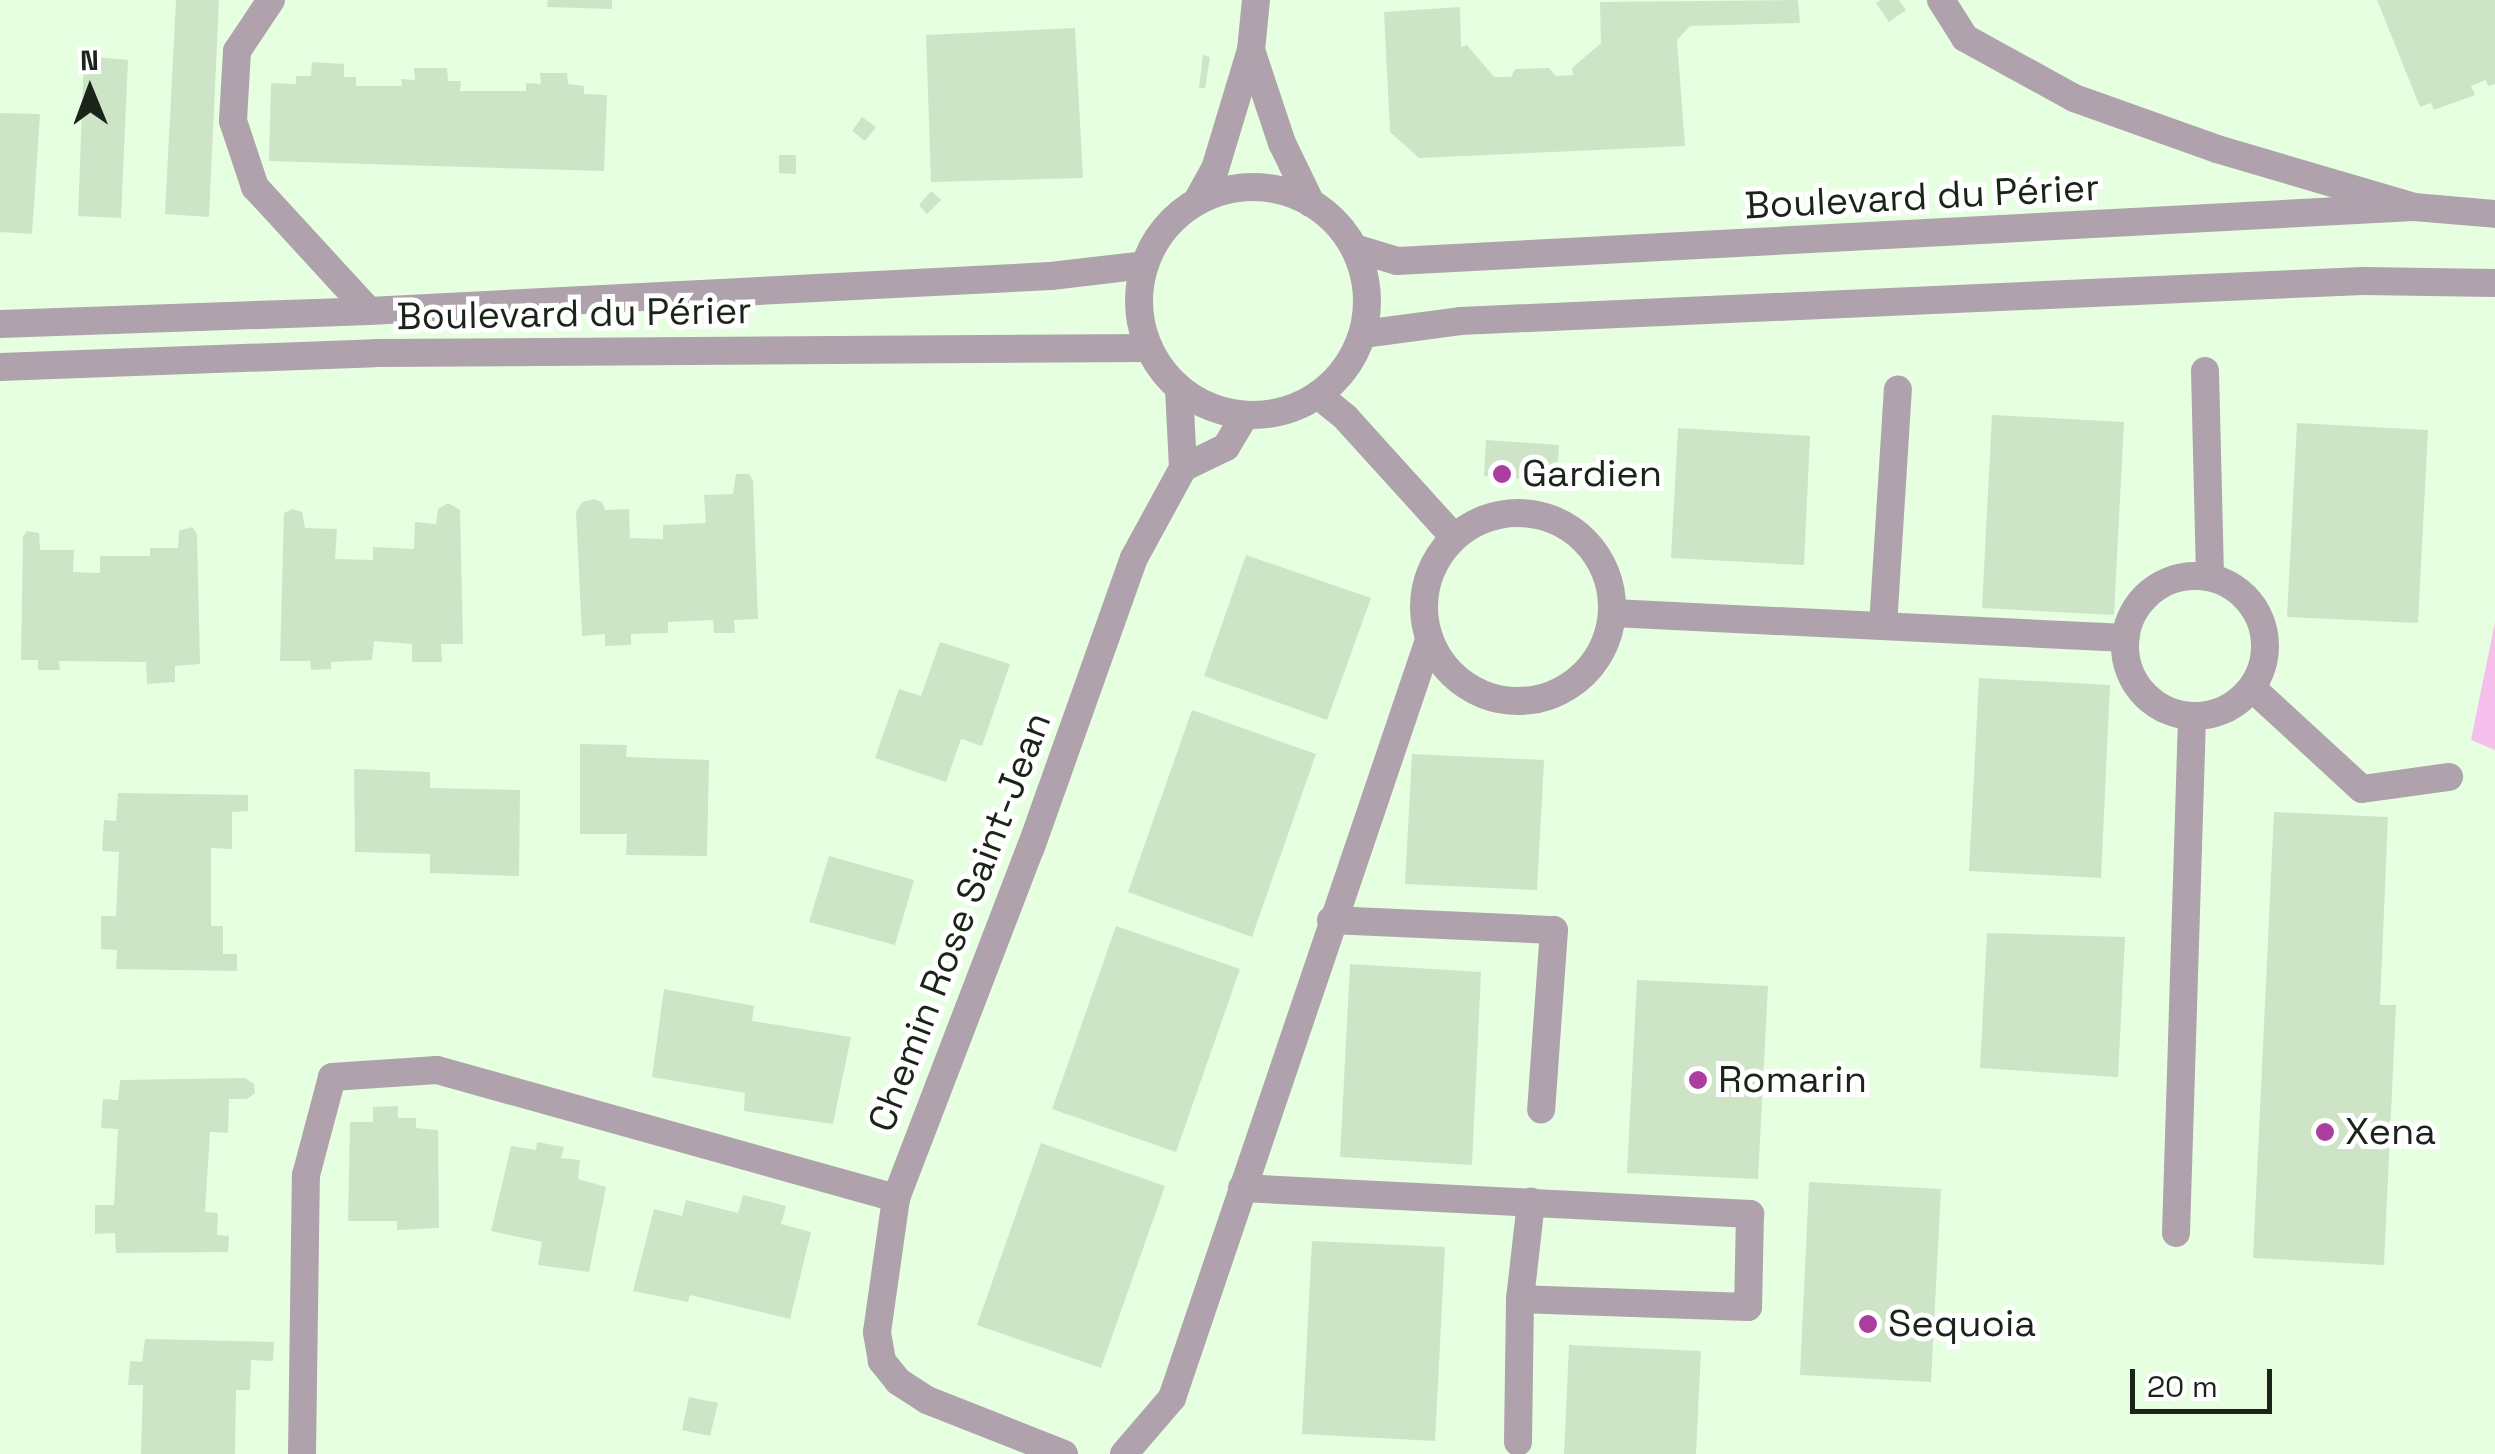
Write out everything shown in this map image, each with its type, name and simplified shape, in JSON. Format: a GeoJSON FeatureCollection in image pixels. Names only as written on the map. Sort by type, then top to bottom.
{"type":"FeatureCollection","features":[{"type":"Feature","properties":{"kind":"street"},"geometry":{"type":"LineString","coordinates":[[271,0],[237,52],[233,121],[254,187],[369,312]]}},
{"type":"Feature","properties":{"kind":"street"},"geometry":{"type":"LineString","coordinates":[[1196,202],[1215,170],[1251,50],[1256,0]]}},
{"type":"Feature","properties":{"kind":"street"},"geometry":{"type":"LineString","coordinates":[[1941,0],[1965,38],[2074,98],[2216,149],[2414,207]]}},
{"type":"Feature","properties":{"kind":"street"},"geometry":{"type":"LineString","coordinates":[[1251,50],[1282,143],[1312,202]]}},
{"type":"Feature","properties":{"kind":"street"},"geometry":{"type":"LineString","coordinates":[[1254,187],[1284,191],[1312,202],[1336,222],[1354,248],[1364,275],[1367,304],[1362,334],[1345,368],[1318,395],[1283,411],[1245,415],[1209,406],[1178,388],[1148,348],[1138,292],[1144,265],[1174,218],[1196,202],[1224,190],[1254,187]]}},
{"type":"Feature","properties":{"kind":"street","name":"Boulevard du Périer"},"geometry":{"type":"LineString","coordinates":[[1354,248],[1397,261],[2414,207],[2495,214]]}},
{"type":"Feature","properties":{"kind":"street","name":"Boulevard du Périer"},"geometry":{"type":"LineString","coordinates":[[0,324],[369,312],[1051,276],[1144,265]]}},
{"type":"Feature","properties":{"kind":"street"},"geometry":{"type":"LineString","coordinates":[[1362,334],[1460,321],[2362,280],[2495,283]]}},
{"type":"Feature","properties":{"kind":"street","name":"Boulevard du Périer"},"geometry":{"type":"LineString","coordinates":[[0,367],[375,353],[1148,348]]}},
{"type":"Feature","properties":{"kind":"street"},"geometry":{"type":"LineString","coordinates":[[2205,371],[2210,576]]}},
{"type":"Feature","properties":{"kind":"street"},"geometry":{"type":"LineString","coordinates":[[1178,388],[1183,468],[1226,448],[1245,415]]}},
{"type":"Feature","properties":{"kind":"street"},"geometry":{"type":"LineString","coordinates":[[1882,626],[1898,389]]}},
{"type":"Feature","properties":{"kind":"street"},"geometry":{"type":"LineString","coordinates":[[1318,395],[1346,418],[1454,538]]}},
{"type":"Feature","properties":{"kind":"street","name":"Chemin Rose Saint-Jean"},"geometry":{"type":"LineString","coordinates":[[1059,1453],[927,1400],[898,1381],[882,1360],[877,1332],[896,1198],[1032,848],[1134,558],[1183,468]]}},
{"type":"Feature","properties":{"kind":"street"},"geometry":{"type":"LineString","coordinates":[[1512,512],[1544,515],[1574,530],[1596,552],[1610,581],[1613,613],[1606,645],[1588,672],[1563,691],[1532,701],[1500,700],[1470,689],[1446,668],[1429,640],[1423,613],[1426,584],[1436,559],[1454,538],[1481,520],[1512,512]]}},
{"type":"Feature","properties":{"kind":"street"},"geometry":{"type":"LineString","coordinates":[[2186,575],[2210,576],[2250,600],[2262,620],[2267,644],[2263,667],[2252,688],[2226,709],[2192,716],[2170,712],[2149,700],[2134,683],[2126,661],[2124,638],[2131,616],[2144,596],[2186,575]]}},
{"type":"Feature","properties":{"kind":"street"},"geometry":{"type":"LineString","coordinates":[[1613,613],[2124,638]]}},
{"type":"Feature","properties":{"kind":"street"},"geometry":{"type":"LineString","coordinates":[[1124,1454],[1172,1398],[1429,640]]}},
{"type":"Feature","properties":{"kind":"street"},"geometry":{"type":"LineString","coordinates":[[2252,688],[2362,789],[2449,777]]}},
{"type":"Feature","properties":{"kind":"street"},"geometry":{"type":"LineString","coordinates":[[2176,1233],[2192,716]]}},
{"type":"Feature","properties":{"kind":"street"},"geometry":{"type":"LineString","coordinates":[[1331,920],[1554,930],[1541,1110]]}},
{"type":"Feature","properties":{"kind":"street"},"geometry":{"type":"LineString","coordinates":[[302,1454],[306,1174],[332,1077],[436,1070],[896,1198]]}},
{"type":"Feature","properties":{"kind":"street"},"geometry":{"type":"LineString","coordinates":[[1242,1188],[1750,1214],[1748,1308],[1520,1299]]}},
{"type":"Feature","properties":{"kind":"street"},"geometry":{"type":"LineString","coordinates":[[1518,1442],[1520,1299],[1530,1202]]}},
{"type":"Feature","properties":{"kind":"shaded area"},"geometry":{"type":"Polygon","coordinates":[[[2495,622],[2495,750],[2471,740],[2495,622]]]}},
{"type":"Feature","properties":{"kind":"building"},"geometry":{"type":"Polygon","coordinates":[[[176,0],[219,0],[209,217],[165,214],[176,0]]]}},
{"type":"Feature","properties":{"kind":"building"},"geometry":{"type":"Polygon","coordinates":[[[548,0],[612,0],[612,9],[547,7],[548,0]]]}},
{"type":"Feature","properties":{"kind":"building"},"geometry":{"type":"Polygon","coordinates":[[[1798,0],[1800,23],[1690,26],[1677,40],[1685,146],[1419,158],[1390,132],[1384,12],[1460,7],[1461,47],[1467,45],[1494,77],[1511,77],[1515,69],[1549,68],[1556,76],[1573,75],[1572,68],[1601,43],[1600,2],[1798,0]]]}},
{"type":"Feature","properties":{"kind":"building"},"geometry":{"type":"Polygon","coordinates":[[[1899,0],[1906,10],[1889,22],[1876,3],[1899,0]]]}},
{"type":"Feature","properties":{"kind":"building"},"geometry":{"type":"Polygon","coordinates":[[[2377,0],[2495,0],[2495,84],[2488,86],[2486,80],[2471,86],[2475,95],[2434,110],[2431,103],[2420,107],[2377,0]]]}},
{"type":"Feature","properties":{"kind":"building"},"geometry":{"type":"Polygon","coordinates":[[[1075,28],[1083,178],[931,182],[926,35],[1075,28]]]}},
{"type":"Feature","properties":{"kind":"building"},"geometry":{"type":"Polygon","coordinates":[[[1203,55],[1210,57],[1205,88],[1199,88],[1203,55]]]}},
{"type":"Feature","properties":{"kind":"building"},"geometry":{"type":"Polygon","coordinates":[[[84,56],[128,60],[121,218],[78,216],[84,56]]]}},
{"type":"Feature","properties":{"kind":"building"},"geometry":{"type":"Polygon","coordinates":[[[312,62],[344,64],[344,77],[356,77],[356,86],[402,86],[401,79],[415,80],[414,68],[447,68],[448,81],[461,81],[460,91],[526,91],[526,83],[541,84],[540,73],[567,73],[568,84],[584,86],[584,94],[607,95],[604,171],[269,161],[271,83],[296,84],[296,76],[311,76],[312,62]]]}},
{"type":"Feature","properties":{"kind":"building"},"geometry":{"type":"Polygon","coordinates":[[[0,113],[40,114],[32,234],[0,232],[0,113]]]}},
{"type":"Feature","properties":{"kind":"building"},"geometry":{"type":"Polygon","coordinates":[[[862,117],[876,127],[865,141],[852,131],[862,117]]]}},
{"type":"Feature","properties":{"kind":"building"},"geometry":{"type":"Polygon","coordinates":[[[779,155],[796,155],[796,174],[779,173],[779,155]]]}},
{"type":"Feature","properties":{"kind":"building"},"geometry":{"type":"Polygon","coordinates":[[[931,191],[941,200],[927,214],[919,205],[931,191]]]}},
{"type":"Feature","properties":{"kind":"building"},"geometry":{"type":"Polygon","coordinates":[[[1992,415],[2124,422],[2114,615],[1982,608],[1992,415]]]}},
{"type":"Feature","properties":{"kind":"building"},"geometry":{"type":"Polygon","coordinates":[[[2297,423],[2428,430],[2418,623],[2287,617],[2297,423]]]}},
{"type":"Feature","properties":{"kind":"building"},"geometry":{"type":"Polygon","coordinates":[[[1678,428],[1810,436],[1804,565],[1671,558],[1678,428]]]}},
{"type":"Feature","properties":{"kind":"building"},"geometry":{"type":"Polygon","coordinates":[[[1486,440],[1559,445],[1557,481],[1484,476],[1486,440]]]}},
{"type":"Feature","properties":{"kind":"building"},"geometry":{"type":"Polygon","coordinates":[[[736,474],[749,474],[753,481],[758,619],[734,620],[735,633],[714,633],[713,620],[668,622],[668,633],[631,634],[631,645],[605,646],[605,634],[582,636],[576,512],[582,502],[594,499],[602,502],[605,510],[629,509],[630,538],[663,539],[663,525],[706,523],[704,495],[733,494],[736,474]]]}},
{"type":"Feature","properties":{"kind":"building"},"geometry":{"type":"Polygon","coordinates":[[[448,503],[460,510],[463,644],[441,644],[442,662],[412,662],[412,644],[374,641],[372,660],[331,662],[331,669],[311,670],[310,661],[280,661],[284,513],[292,509],[302,512],[305,528],[337,529],[335,559],[373,560],[373,547],[414,549],[415,522],[436,524],[438,509],[448,503]]]}},
{"type":"Feature","properties":{"kind":"building"},"geometry":{"type":"Polygon","coordinates":[[[192,527],[197,534],[200,664],[175,666],[175,682],[147,684],[146,662],[59,661],[60,670],[38,670],[38,660],[21,660],[23,536],[27,531],[39,533],[40,550],[74,550],[73,572],[100,573],[100,556],[150,556],[150,548],[178,548],[179,531],[192,527]]]}},
{"type":"Feature","properties":{"kind":"building"},"geometry":{"type":"Polygon","coordinates":[[[1246,555],[1371,598],[1327,720],[1204,676],[1246,555]]]}},
{"type":"Feature","properties":{"kind":"building"},"geometry":{"type":"Polygon","coordinates":[[[940,642],[1010,664],[982,746],[961,739],[946,782],[875,758],[899,689],[921,696],[940,642]]]}},
{"type":"Feature","properties":{"kind":"building"},"geometry":{"type":"Polygon","coordinates":[[[1979,678],[2110,685],[2101,878],[1969,871],[1979,678]]]}},
{"type":"Feature","properties":{"kind":"building"},"geometry":{"type":"Polygon","coordinates":[[[1192,710],[1316,754],[1252,937],[1128,892],[1192,710]]]}},
{"type":"Feature","properties":{"kind":"building"},"geometry":{"type":"Polygon","coordinates":[[[580,744],[627,745],[626,757],[709,760],[707,856],[626,855],[627,834],[580,834],[580,744]]]}},
{"type":"Feature","properties":{"kind":"building"},"geometry":{"type":"Polygon","coordinates":[[[1412,754],[1544,760],[1537,890],[1405,884],[1412,754]]]}},
{"type":"Feature","properties":{"kind":"building"},"geometry":{"type":"Polygon","coordinates":[[[354,769],[430,772],[430,788],[520,790],[519,876],[430,873],[430,854],[355,852],[354,769]]]}},
{"type":"Feature","properties":{"kind":"building"},"geometry":{"type":"Polygon","coordinates":[[[118,793],[248,795],[248,811],[232,812],[232,849],[211,848],[211,926],[223,926],[223,954],[237,954],[237,971],[116,969],[117,950],[101,949],[101,916],[116,916],[119,852],[102,851],[104,820],[116,821],[118,793]]]}},
{"type":"Feature","properties":{"kind":"building","name":"Xena"},"geometry":{"type":"Polygon","coordinates":[[[2274,812],[2388,817],[2380,1005],[2396,1005],[2384,1265],[2253,1258],[2274,812]]]}},
{"type":"Feature","properties":{"kind":"building"},"geometry":{"type":"Polygon","coordinates":[[[829,856],[914,880],[895,945],[809,922],[829,856]]]}},
{"type":"Feature","properties":{"kind":"building"},"geometry":{"type":"Polygon","coordinates":[[[1116,926],[1240,969],[1176,1152],[1052,1109],[1116,926]]]}},
{"type":"Feature","properties":{"kind":"building"},"geometry":{"type":"Polygon","coordinates":[[[1987,933],[2125,937],[2118,1077],[1980,1068],[1987,933]]]}},
{"type":"Feature","properties":{"kind":"building"},"geometry":{"type":"Polygon","coordinates":[[[1350,964],[1481,972],[1472,1165],[1340,1157],[1350,964]]]}},
{"type":"Feature","properties":{"kind":"building","name":"Romarin"},"geometry":{"type":"Polygon","coordinates":[[[1637,980],[1768,986],[1758,1179],[1627,1173],[1637,980]]]}},
{"type":"Feature","properties":{"kind":"building"},"geometry":{"type":"Polygon","coordinates":[[[664,989],[754,1006],[752,1021],[851,1037],[833,1124],[744,1111],[745,1093],[652,1077],[664,989]]]}},
{"type":"Feature","properties":{"kind":"building"},"geometry":{"type":"Polygon","coordinates":[[[245,1078],[254,1084],[255,1093],[247,1099],[229,1099],[228,1133],[210,1132],[205,1212],[218,1213],[217,1235],[229,1236],[228,1252],[116,1253],[115,1233],[95,1234],[95,1205],[114,1205],[118,1129],[101,1128],[103,1099],[118,1100],[120,1080],[245,1078]]]}},
{"type":"Feature","properties":{"kind":"building"},"geometry":{"type":"Polygon","coordinates":[[[398,1106],[398,1118],[416,1118],[416,1128],[438,1130],[439,1228],[397,1230],[397,1221],[348,1221],[350,1122],[373,1122],[373,1107],[398,1106]]]}},
{"type":"Feature","properties":{"kind":"building"},"geometry":{"type":"Polygon","coordinates":[[[537,1142],[564,1147],[561,1158],[580,1160],[578,1179],[606,1187],[589,1272],[538,1265],[542,1242],[491,1231],[511,1146],[536,1150],[537,1142]]]}},
{"type":"Feature","properties":{"kind":"building"},"geometry":{"type":"Polygon","coordinates":[[[1041,1143],[1165,1186],[1101,1368],[977,1325],[1041,1143]]]}},
{"type":"Feature","properties":{"kind":"building","name":"Sequoia"},"geometry":{"type":"Polygon","coordinates":[[[1809,1182],[1941,1189],[1931,1382],[1800,1375],[1809,1182]]]}},
{"type":"Feature","properties":{"kind":"building"},"geometry":{"type":"Polygon","coordinates":[[[743,1195],[786,1206],[781,1224],[811,1232],[790,1319],[690,1295],[688,1302],[633,1291],[654,1209],[682,1216],[686,1200],[738,1213],[743,1195]]]}},
{"type":"Feature","properties":{"kind":"building"},"geometry":{"type":"Polygon","coordinates":[[[1312,1241],[1445,1247],[1435,1441],[1302,1434],[1312,1241]]]}},
{"type":"Feature","properties":{"kind":"building"},"geometry":{"type":"Polygon","coordinates":[[[145,1339],[274,1342],[273,1361],[251,1360],[250,1390],[236,1390],[235,1454],[141,1454],[143,1385],[128,1385],[130,1361],[142,1362],[145,1339]]]}},
{"type":"Feature","properties":{"kind":"building"},"geometry":{"type":"Polygon","coordinates":[[[1569,1345],[1701,1351],[1696,1454],[1564,1454],[1569,1345]]]}},
{"type":"Feature","properties":{"kind":"building"},"geometry":{"type":"Polygon","coordinates":[[[689,1397],[718,1403],[710,1436],[682,1430],[689,1397]]]}},
{"type":"Feature","properties":{"kind":"place","name":"Gardien"},"geometry":{"type":"Point","coordinates":[1502,474]}},
{"type":"Feature","properties":{"kind":"place","name":"Romarin"},"geometry":{"type":"Point","coordinates":[1698,1080]}},
{"type":"Feature","properties":{"kind":"place","name":"Xena"},"geometry":{"type":"Point","coordinates":[2325,1132]}},
{"type":"Feature","properties":{"kind":"place","name":"Sequoia"},"geometry":{"type":"Point","coordinates":[1868,1324]}}]}
